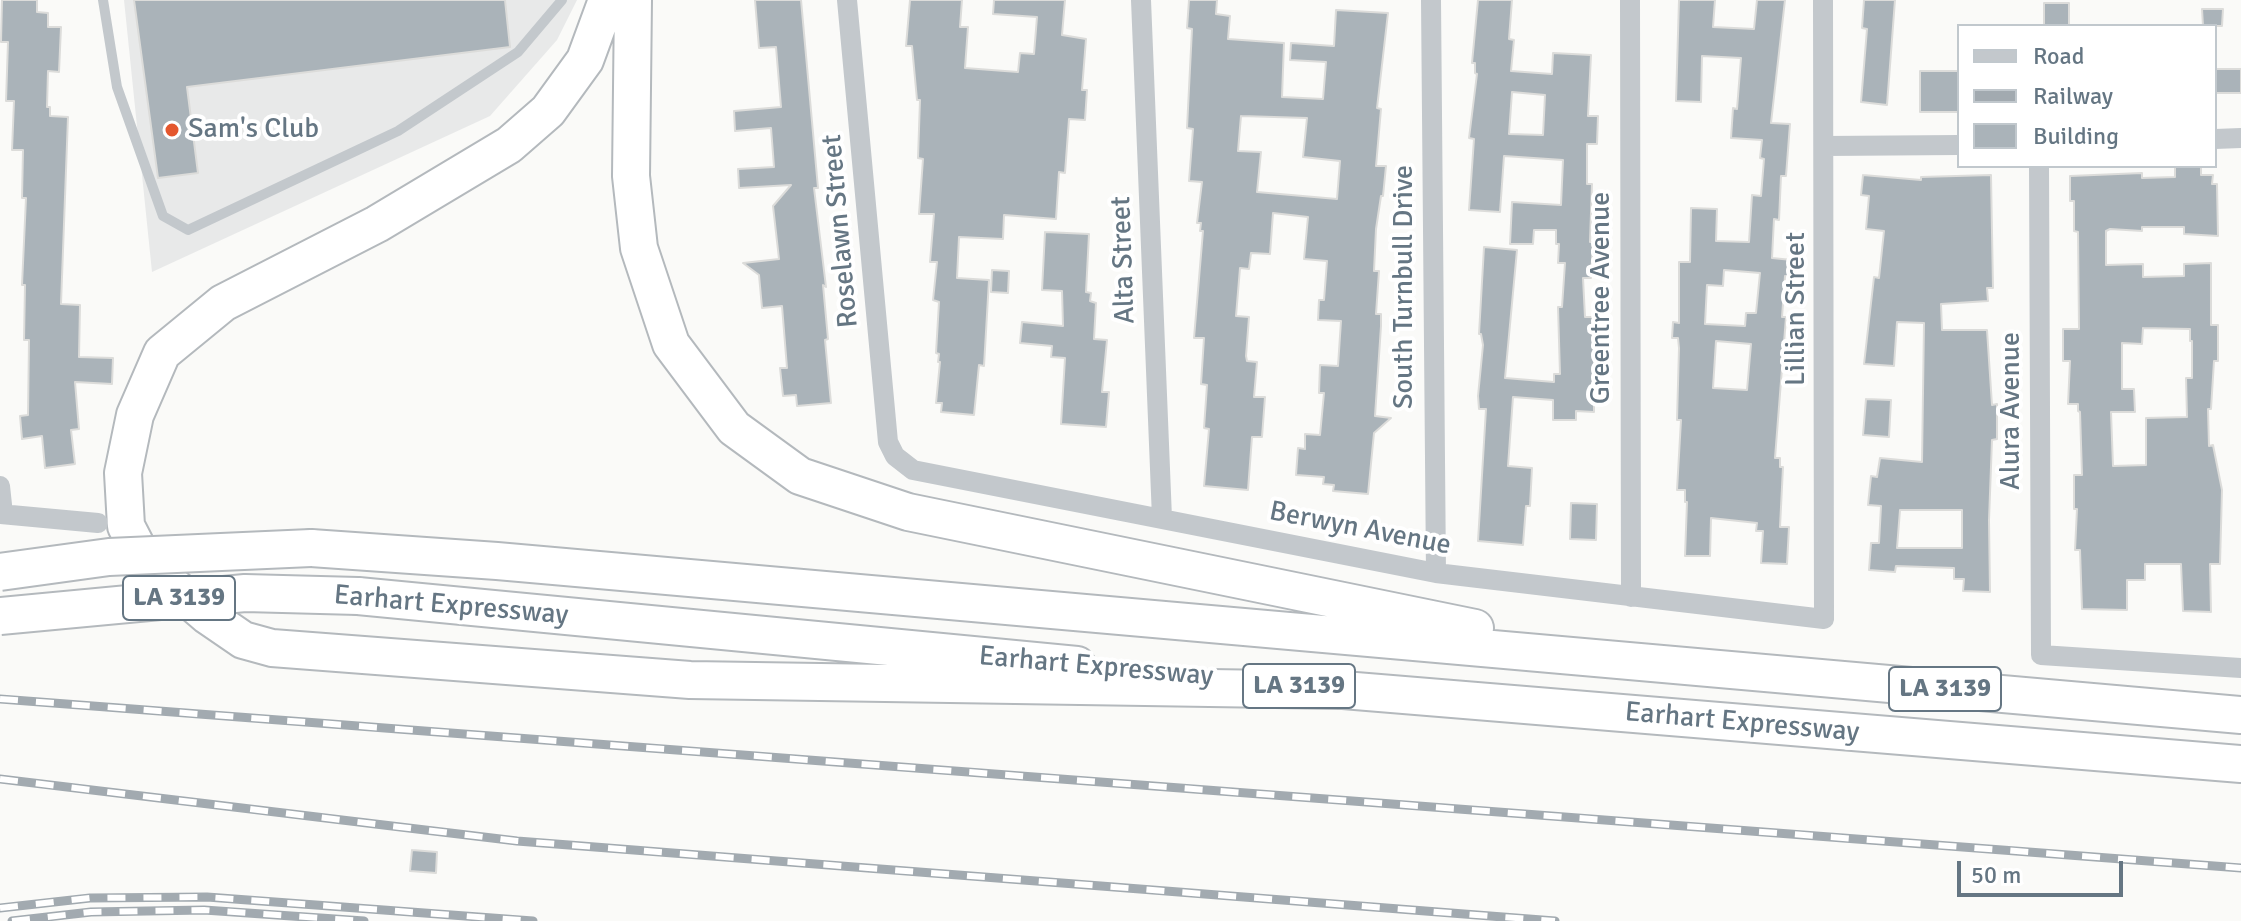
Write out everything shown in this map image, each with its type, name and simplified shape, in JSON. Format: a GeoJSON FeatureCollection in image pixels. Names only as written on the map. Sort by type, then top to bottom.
{"type":"FeatureCollection","features":[{"type":"Feature","properties":{"kind":"highway"},"geometry":{"type":"LineString","coordinates":[[607,0],[585,60],[548,111],[509,145],[377,224],[223,303],[162,353],[135,415],[123,473],[126,526],[144,561],[231,632],[243,640],[272,648],[690,680],[1340,690]]}},
{"type":"Feature","properties":{"kind":"highway"},"geometry":{"type":"LineString","coordinates":[[633,0],[631,176],[637,234],[671,344],[734,428],[800,476],[908,512],[1649,664]]}},
{"type":"Feature","properties":{"kind":"highway","name":"Earhart Expressway"},"geometry":{"type":"LineString","coordinates":[[0,572],[109,557],[311,548],[497,561],[2241,715]]}},
{"type":"Feature","properties":{"kind":"highway","name":"Earhart Expressway"},"geometry":{"type":"LineString","coordinates":[[0,616],[245,593],[358,596],[1340,690],[2241,764]]}},
{"type":"Feature","properties":{"kind":"street","name":"Roselawn Street"},"geometry":{"type":"LineString","coordinates":[[847,0],[888,442],[895,454]]}},
{"type":"Feature","properties":{"kind":"street","name":"Alta Street"},"geometry":{"type":"LineString","coordinates":[[1141,0],[1162,518]]}},
{"type":"Feature","properties":{"kind":"street","name":"South Turnbull Drive"},"geometry":{"type":"LineString","coordinates":[[1431,0],[1436,573]]}},
{"type":"Feature","properties":{"kind":"street","name":"Greentree Avenue"},"geometry":{"type":"LineString","coordinates":[[1630,0],[1631,597]]}},
{"type":"Feature","properties":{"kind":"street","name":"Lillian Street"},"geometry":{"type":"LineString","coordinates":[[1823,0],[1824,619]]}},
{"type":"Feature","properties":{"kind":"street"},"geometry":{"type":"LineString","coordinates":[[2217,139],[2241,138]]}},
{"type":"Feature","properties":{"kind":"street"},"geometry":{"type":"LineString","coordinates":[[1825,146],[1957,145]]}},
{"type":"Feature","properties":{"kind":"street","name":"Alura Avenue"},"geometry":{"type":"LineString","coordinates":[[2039,168],[2041,655],[2241,668]]}},
{"type":"Feature","properties":{"kind":"street","name":"Berwyn Avenue"},"geometry":{"type":"LineString","coordinates":[[895,454],[913,470],[1436,573],[1824,619]]}},
{"type":"Feature","properties":{"kind":"street"},"geometry":{"type":"LineString","coordinates":[[0,486],[2,514],[98,523]]}},
{"type":"Feature","properties":{"kind":"lane"},"geometry":{"type":"LineString","coordinates":[[103,0],[117,87],[163,216],[188,230],[398,131],[518,52],[562,0]]}},
{"type":"Feature","properties":{"kind":"shaded area"},"geometry":{"type":"Polygon","coordinates":[[[124,0],[577,0],[557,40],[490,116],[152,272],[124,0]]]}},
{"type":"Feature","properties":{"kind":"building"},"geometry":{"type":"Polygon","coordinates":[[[2,0],[37,0],[37,12],[48,13],[48,27],[61,27],[59,72],[48,71],[47,107],[50,107],[50,116],[68,117],[61,304],[80,305],[79,357],[113,358],[112,384],[75,382],[79,429],[71,430],[75,464],[45,468],[42,436],[22,439],[20,416],[28,415],[29,340],[24,340],[25,285],[22,285],[26,198],[22,198],[23,150],[12,150],[14,101],[6,101],[8,42],[1,42],[2,0]]]}},
{"type":"Feature","properties":{"kind":"building","name":"Sam's Club"},"geometry":{"type":"Polygon","coordinates":[[[134,0],[505,0],[510,47],[187,87],[198,173],[158,178],[134,0]]]}},
{"type":"Feature","properties":{"kind":"building"},"geometry":{"type":"Polygon","coordinates":[[[755,0],[801,0],[818,188],[814,188],[826,287],[823,285],[831,403],[797,406],[796,395],[783,396],[780,368],[787,368],[782,306],[762,308],[759,275],[743,263],[779,259],[773,206],[791,185],[739,188],[738,169],[774,167],[771,128],[735,131],[734,111],[781,107],[776,47],[759,48],[755,0]]]}},
{"type":"Feature","properties":{"kind":"building"},"geometry":{"type":"Polygon","coordinates":[[[910,0],[962,0],[960,27],[968,27],[965,68],[1018,72],[1020,53],[1034,54],[1037,17],[993,14],[994,0],[1065,0],[1062,35],[1086,39],[1082,90],[1087,90],[1085,120],[1069,119],[1065,173],[1059,172],[1056,219],[1004,215],[1003,239],[959,237],[957,278],[989,280],[984,366],[979,365],[974,415],[941,412],[942,403],[936,403],[940,362],[936,353],[939,302],[933,300],[937,262],[930,262],[934,214],[919,214],[923,159],[918,158],[920,100],[917,100],[912,46],[906,46],[910,0]]]}},
{"type":"Feature","properties":{"kind":"building"},"geometry":{"type":"Polygon","coordinates":[[[1189,0],[1217,0],[1216,14],[1230,16],[1228,39],[1284,43],[1282,97],[1323,99],[1326,62],[1290,60],[1291,43],[1334,46],[1336,10],[1388,13],[1377,108],[1381,109],[1376,166],[1386,166],[1376,229],[1374,271],[1379,271],[1376,314],[1381,314],[1375,416],[1391,418],[1374,433],[1368,494],[1333,491],[1334,485],[1323,484],[1324,477],[1296,475],[1298,448],[1305,449],[1305,434],[1320,435],[1324,393],[1319,393],[1320,365],[1338,366],[1341,321],[1318,320],[1319,300],[1324,300],[1327,261],[1304,259],[1308,217],[1273,213],[1270,254],[1251,253],[1249,269],[1240,268],[1236,316],[1249,317],[1246,356],[1247,361],[1257,362],[1254,397],[1265,397],[1262,437],[1252,437],[1248,490],[1204,486],[1209,429],[1204,428],[1207,385],[1201,384],[1204,338],[1194,338],[1203,231],[1200,231],[1201,223],[1197,223],[1202,182],[1189,181],[1193,129],[1187,128],[1192,29],[1187,28],[1189,0]],[[1241,116],[1238,151],[1261,152],[1257,192],[1337,199],[1340,161],[1303,157],[1307,118],[1241,116]]]}},
{"type":"Feature","properties":{"kind":"building"},"geometry":{"type":"Polygon","coordinates":[[[1478,0],[1512,0],[1509,39],[1514,40],[1511,71],[1552,74],[1553,53],[1591,55],[1588,116],[1598,116],[1597,144],[1587,144],[1587,184],[1592,184],[1590,242],[1593,242],[1591,278],[1583,278],[1585,317],[1594,317],[1594,412],[1576,411],[1576,420],[1553,420],[1553,400],[1513,397],[1508,466],[1532,468],[1530,506],[1526,506],[1523,545],[1478,541],[1486,409],[1479,409],[1478,396],[1483,345],[1479,334],[1484,247],[1517,250],[1505,378],[1554,382],[1554,374],[1560,374],[1558,307],[1562,307],[1565,263],[1558,263],[1556,230],[1534,230],[1533,244],[1510,244],[1512,202],[1561,205],[1563,160],[1504,156],[1500,212],[1469,210],[1474,139],[1469,138],[1477,74],[1475,63],[1472,63],[1478,0]],[[1512,92],[1509,134],[1543,135],[1545,95],[1512,92]]]}},
{"type":"Feature","properties":{"kind":"building"},"geometry":{"type":"Polygon","coordinates":[[[1679,0],[1715,0],[1713,27],[1754,29],[1757,0],[1785,0],[1771,123],[1790,124],[1786,176],[1781,176],[1779,220],[1774,219],[1772,258],[1792,260],[1790,277],[1785,276],[1782,317],[1786,317],[1775,458],[1780,458],[1780,467],[1783,467],[1780,527],[1789,527],[1787,564],[1761,563],[1763,531],[1756,531],[1757,523],[1711,518],[1710,556],[1685,556],[1687,502],[1685,490],[1677,490],[1681,420],[1677,420],[1679,348],[1678,338],[1672,338],[1673,322],[1679,323],[1679,262],[1690,262],[1691,208],[1717,209],[1716,241],[1749,242],[1752,195],[1761,196],[1764,159],[1760,158],[1762,140],[1731,138],[1741,58],[1702,56],[1701,102],[1676,101],[1679,0]],[[1724,270],[1723,286],[1707,285],[1705,324],[1745,326],[1746,313],[1756,313],[1760,273],[1724,270]],[[1716,341],[1713,388],[1747,390],[1751,344],[1716,341]]]}},
{"type":"Feature","properties":{"kind":"building"},"geometry":{"type":"Polygon","coordinates":[[[1864,0],[1895,0],[1887,105],[1861,102],[1867,29],[1862,28],[1864,0]]]}},
{"type":"Feature","properties":{"kind":"building"},"geometry":{"type":"Polygon","coordinates":[[[2044,3],[2069,3],[2069,24],[2044,24],[2044,3]]]}},
{"type":"Feature","properties":{"kind":"building"},"geometry":{"type":"Polygon","coordinates":[[[2202,9],[2223,9],[2222,26],[2203,24],[2202,9]]]}},
{"type":"Feature","properties":{"kind":"building"},"geometry":{"type":"Polygon","coordinates":[[[2217,69],[2241,69],[2241,93],[2217,93],[2217,69]]]}},
{"type":"Feature","properties":{"kind":"building"},"geometry":{"type":"Polygon","coordinates":[[[1920,71],[1957,71],[1957,112],[1920,112],[1920,71]]]}},
{"type":"Feature","properties":{"kind":"building"},"geometry":{"type":"Polygon","coordinates":[[[2175,168],[2201,168],[2201,175],[2213,175],[2212,184],[2217,184],[2218,236],[2184,234],[2184,227],[2106,231],[2106,265],[2143,264],[2143,277],[2184,276],[2184,264],[2211,263],[2211,325],[2218,325],[2218,361],[2214,361],[2211,409],[2208,409],[2209,446],[2213,445],[2222,490],[2220,564],[2210,564],[2211,612],[2183,611],[2181,564],[2145,564],[2145,580],[2127,580],[2127,610],[2082,609],[2080,550],[2075,550],[2077,509],[2074,509],[2074,475],[2082,475],[2080,412],[2078,404],[2068,404],[2070,361],[2063,361],[2063,329],[2079,329],[2078,232],[2074,231],[2070,176],[2142,173],[2142,178],[2175,177],[2175,168]],[[2143,328],[2142,344],[2122,343],[2122,389],[2134,389],[2135,412],[2111,412],[2113,466],[2146,465],[2146,418],[2187,417],[2186,378],[2192,378],[2190,329],[2143,328]]]}},
{"type":"Feature","properties":{"kind":"building"},"geometry":{"type":"Polygon","coordinates":[[[1863,175],[1921,180],[1921,177],[1991,175],[1993,288],[1987,288],[1988,301],[1941,304],[1942,330],[1987,330],[1992,405],[1997,404],[1997,439],[1992,440],[1989,520],[1990,592],[1963,591],[1964,579],[1954,579],[1954,568],[1896,566],[1895,572],[1869,570],[1871,543],[1879,543],[1881,506],[1868,505],[1871,476],[1877,477],[1880,458],[1922,462],[1924,323],[1897,322],[1894,366],[1864,364],[1874,277],[1879,278],[1884,231],[1866,229],[1869,196],[1861,195],[1863,175]],[[1900,510],[1897,548],[1962,548],[1962,510],[1900,510]]]}},
{"type":"Feature","properties":{"kind":"building"},"geometry":{"type":"Polygon","coordinates":[[[1045,232],[1089,234],[1086,292],[1091,293],[1090,301],[1096,303],[1094,339],[1107,340],[1102,392],[1109,392],[1106,427],[1061,424],[1065,358],[1051,357],[1052,346],[1020,343],[1022,322],[1063,326],[1062,291],[1042,290],[1045,232]]]}},
{"type":"Feature","properties":{"kind":"building"},"geometry":{"type":"Polygon","coordinates":[[[992,270],[1009,271],[1008,293],[991,292],[992,270]]]}},
{"type":"Feature","properties":{"kind":"building"},"geometry":{"type":"Polygon","coordinates":[[[1866,399],[1891,400],[1889,437],[1863,435],[1866,399]]]}},
{"type":"Feature","properties":{"kind":"building"},"geometry":{"type":"Polygon","coordinates":[[[1571,503],[1597,504],[1596,540],[1570,539],[1571,503]]]}},
{"type":"Feature","properties":{"kind":"building"},"geometry":{"type":"Polygon","coordinates":[[[412,850],[437,852],[436,873],[410,871],[412,850]]]}},
{"type":"Feature","properties":{"kind":"railway"},"geometry":{"type":"LineString","coordinates":[[0,699],[2241,868]]}},
{"type":"Feature","properties":{"kind":"railway"},"geometry":{"type":"LineString","coordinates":[[0,779],[517,841],[1555,921]]}},
{"type":"Feature","properties":{"kind":"railway"},"geometry":{"type":"LineString","coordinates":[[0,908],[90,898],[207,897],[533,921]]}},
{"type":"Feature","properties":{"kind":"railway"},"geometry":{"type":"LineString","coordinates":[[12,921],[91,912],[204,910],[364,921]]}},
{"type":"Feature","properties":{"kind":"place","name":"Sam's Club"},"geometry":{"type":"Point","coordinates":[172,130]}}]}
